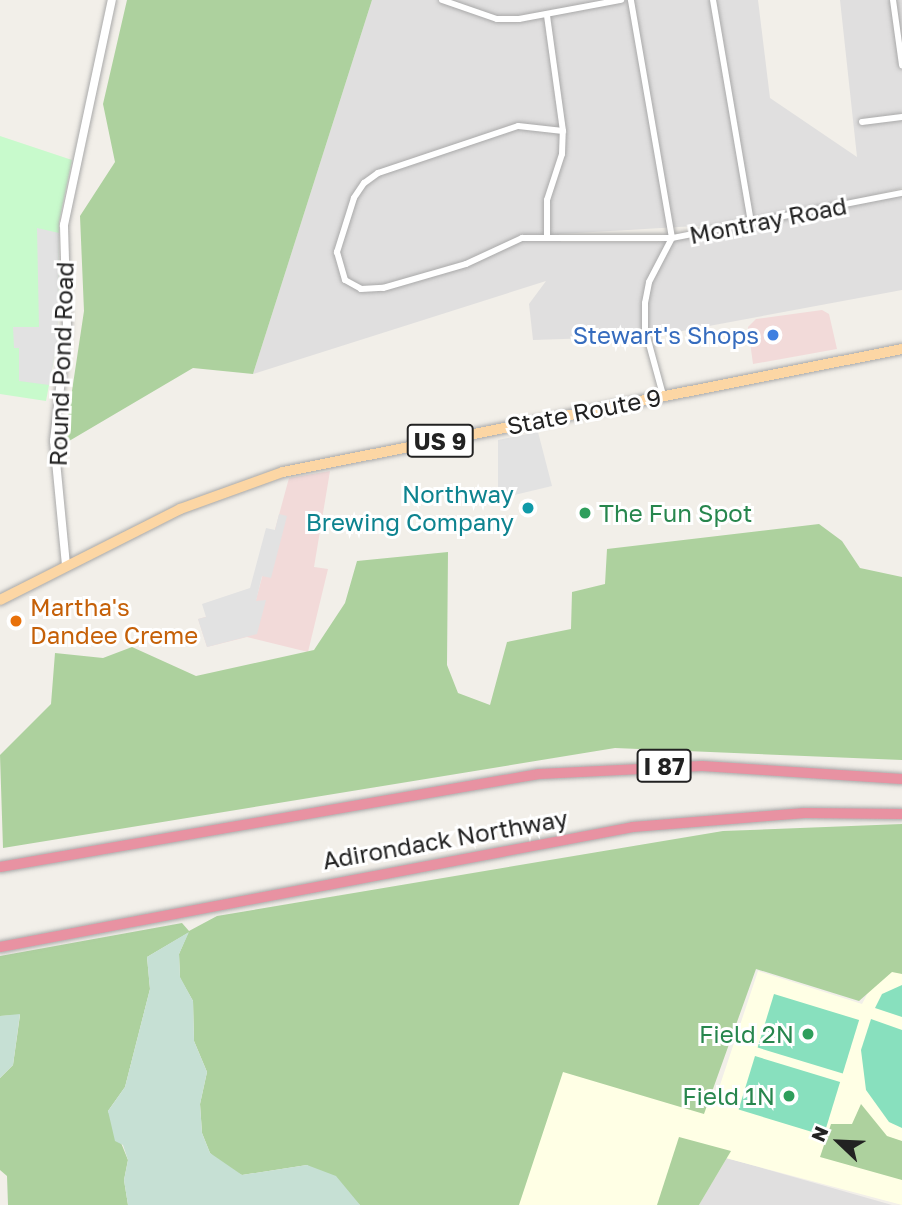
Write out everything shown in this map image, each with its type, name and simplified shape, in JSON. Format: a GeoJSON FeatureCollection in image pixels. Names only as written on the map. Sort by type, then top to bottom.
{"type":"FeatureCollection","features":[{"type":"Feature","properties":{"kind":"highway","name":"Adirondack Northway"},"geometry":{"type":"LineString","coordinates":[[0,867],[539,774],[702,766],[902,779]]}},
{"type":"Feature","properties":{"kind":"highway","name":"Adirondack Northway"},"geometry":{"type":"LineString","coordinates":[[0,947],[633,827],[804,813],[902,814]]}},
{"type":"Feature","properties":{"kind":"main road","name":"State Route 9"},"geometry":{"type":"LineString","coordinates":[[0,600],[180,509],[283,472],[902,349]]}},
{"type":"Feature","properties":{"kind":"street","name":"Round Pond Road"},"geometry":{"type":"LineString","coordinates":[[66,565],[54,441],[67,327],[64,225],[112,0]]}},
{"type":"Feature","properties":{"kind":"street"},"geometry":{"type":"LineString","coordinates":[[442,0],[498,19],[547,15],[621,0]]}},
{"type":"Feature","properties":{"kind":"street"},"geometry":{"type":"LineString","coordinates":[[563,131],[518,126],[379,173],[364,183],[354,198],[337,252],[338,268],[345,280],[361,289],[383,288],[466,264],[522,238],[673,238],[631,0]]}},
{"type":"Feature","properties":{"kind":"street"},"geometry":{"type":"LineString","coordinates":[[713,0],[751,223]]}},
{"type":"Feature","properties":{"kind":"street"},"geometry":{"type":"LineString","coordinates":[[893,0],[902,65]]}},
{"type":"Feature","properties":{"kind":"street"},"geometry":{"type":"LineString","coordinates":[[547,15],[563,131],[562,154],[547,200],[547,238]]}},
{"type":"Feature","properties":{"kind":"street"},"geometry":{"type":"LineString","coordinates":[[862,122],[902,117]]}},
{"type":"Feature","properties":{"kind":"street","name":"Montray Road"},"geometry":{"type":"LineString","coordinates":[[663,396],[645,329],[645,303],[649,282],[673,238],[902,194]]}},
{"type":"Feature","properties":{"kind":"shaded area"},"geometry":{"type":"Polygon","coordinates":[[[372,0],[758,0],[770,98],[857,157],[840,0],[902,0],[902,188],[863,198],[864,203],[902,196],[902,290],[596,347],[594,338],[533,340],[529,304],[546,281],[253,374],[372,0]],[[784,212],[713,225],[559,234],[561,242],[663,242],[785,220],[784,212]]]}},
{"type":"Feature","properties":{"kind":"shaded area"},"geometry":{"type":"Polygon","coordinates":[[[37,228],[59,233],[58,337],[49,385],[19,381],[19,348],[14,348],[13,327],[39,327],[37,228]]]}},
{"type":"Feature","properties":{"kind":"shaded area"},"geometry":{"type":"Polygon","coordinates":[[[822,310],[829,314],[837,349],[753,364],[748,327],[756,319],[822,310]]]}},
{"type":"Feature","properties":{"kind":"shaded area"},"geometry":{"type":"Polygon","coordinates":[[[538,432],[552,486],[498,499],[498,440],[538,432]]]}},
{"type":"Feature","properties":{"kind":"shaded area"},"geometry":{"type":"Polygon","coordinates":[[[330,471],[314,567],[328,569],[308,652],[247,637],[207,647],[198,619],[255,603],[289,478],[330,471]]]}},
{"type":"Feature","properties":{"kind":"shaded area"},"geometry":{"type":"Polygon","coordinates":[[[279,514],[287,516],[271,578],[262,576],[256,601],[266,600],[257,634],[207,647],[198,619],[206,617],[202,604],[250,588],[266,528],[275,530],[279,514]]]}},
{"type":"Feature","properties":{"kind":"shaded area"},"geometry":{"type":"Polygon","coordinates":[[[189,932],[179,954],[180,977],[193,1001],[194,1041],[207,1072],[200,1104],[202,1133],[210,1153],[242,1175],[307,1165],[336,1176],[360,1205],[128,1205],[124,1180],[128,1160],[123,1145],[115,1141],[108,1111],[125,1087],[150,989],[147,957],[189,932]]]}},
{"type":"Feature","properties":{"kind":"shaded area"},"geometry":{"type":"Polygon","coordinates":[[[884,962],[902,967],[902,1205],[688,1148],[670,1205],[509,1205],[558,1058],[714,1103],[758,971],[862,1004],[884,962]]]}},
{"type":"Feature","properties":{"kind":"shaded area"},"geometry":{"type":"Polygon","coordinates":[[[20,1014],[13,1065],[0,1078],[0,1016],[20,1014]]]}},
{"type":"Feature","properties":{"kind":"shaded area"},"geometry":{"type":"Polygon","coordinates":[[[727,1158],[892,1205],[699,1205],[727,1158]]]}},
{"type":"Feature","properties":{"kind":"green space"},"geometry":{"type":"Polygon","coordinates":[[[127,0],[372,0],[253,374],[193,368],[64,444],[84,311],[80,216],[115,162],[103,104],[127,0]]]}},
{"type":"Feature","properties":{"kind":"green space"},"geometry":{"type":"Polygon","coordinates":[[[0,136],[72,160],[59,222],[58,337],[46,401],[0,394],[0,136]]]}},
{"type":"Feature","properties":{"kind":"green space"},"geometry":{"type":"Polygon","coordinates":[[[819,524],[842,541],[860,568],[902,577],[902,760],[615,748],[3,848],[0,755],[51,704],[55,653],[103,658],[132,647],[196,676],[314,650],[345,603],[357,561],[448,552],[447,665],[458,693],[490,705],[507,642],[571,629],[572,592],[605,584],[607,549],[819,524]]]}},
{"type":"Feature","properties":{"kind":"green space"},"geometry":{"type":"Polygon","coordinates":[[[902,824],[902,974],[892,972],[859,1001],[756,969],[704,1114],[563,1072],[519,1205],[360,1205],[307,1165],[242,1175],[222,1166],[210,1153],[202,1133],[200,1104],[207,1072],[194,1041],[193,1001],[180,978],[179,954],[188,933],[147,957],[150,989],[125,1087],[108,1111],[128,1160],[124,1180],[128,1205],[8,1205],[7,1176],[0,1170],[0,1078],[13,1065],[20,1015],[0,1016],[0,956],[182,923],[189,931],[217,916],[723,831],[902,824]]]}},
{"type":"Feature","properties":{"kind":"green space"},"geometry":{"type":"Polygon","coordinates":[[[902,985],[902,1017],[875,1008],[882,994],[902,985]]]}},
{"type":"Feature","properties":{"kind":"green space","name":"Field 2N"},"geometry":{"type":"Polygon","coordinates":[[[774,994],[859,1020],[843,1074],[758,1048],[774,994]]]}},
{"type":"Feature","properties":{"kind":"green space"},"geometry":{"type":"Polygon","coordinates":[[[871,1019],[902,1030],[902,1128],[889,1122],[866,1090],[861,1050],[871,1019]]]}},
{"type":"Feature","properties":{"kind":"green space","name":"Field 1N"},"geometry":{"type":"Polygon","coordinates":[[[755,1056],[840,1082],[824,1136],[739,1110],[755,1056]]]}},
{"type":"Feature","properties":{"kind":"green space"},"geometry":{"type":"Polygon","coordinates":[[[861,1104],[887,1136],[902,1141],[902,1180],[820,1157],[831,1124],[852,1124],[861,1104]]]}},
{"type":"Feature","properties":{"kind":"green space"},"geometry":{"type":"Polygon","coordinates":[[[679,1137],[731,1151],[699,1205],[657,1205],[679,1137]]]}},
{"type":"Feature","properties":{"kind":"place","name":"Stewart's Shops"},"geometry":{"type":"Point","coordinates":[773,335]}},
{"type":"Feature","properties":{"kind":"place","name":"Northway Brewing Company"},"geometry":{"type":"Point","coordinates":[528,508]}},
{"type":"Feature","properties":{"kind":"place","name":"The Fun Spot"},"geometry":{"type":"Point","coordinates":[585,513]}},
{"type":"Feature","properties":{"kind":"place","name":"Martha's Dandee Creme"},"geometry":{"type":"Point","coordinates":[16,621]}},
{"type":"Feature","properties":{"kind":"place","name":"Field 2N"},"geometry":{"type":"Point","coordinates":[808,1034]}},
{"type":"Feature","properties":{"kind":"place","name":"Field 1N"},"geometry":{"type":"Point","coordinates":[789,1096]}}]}
